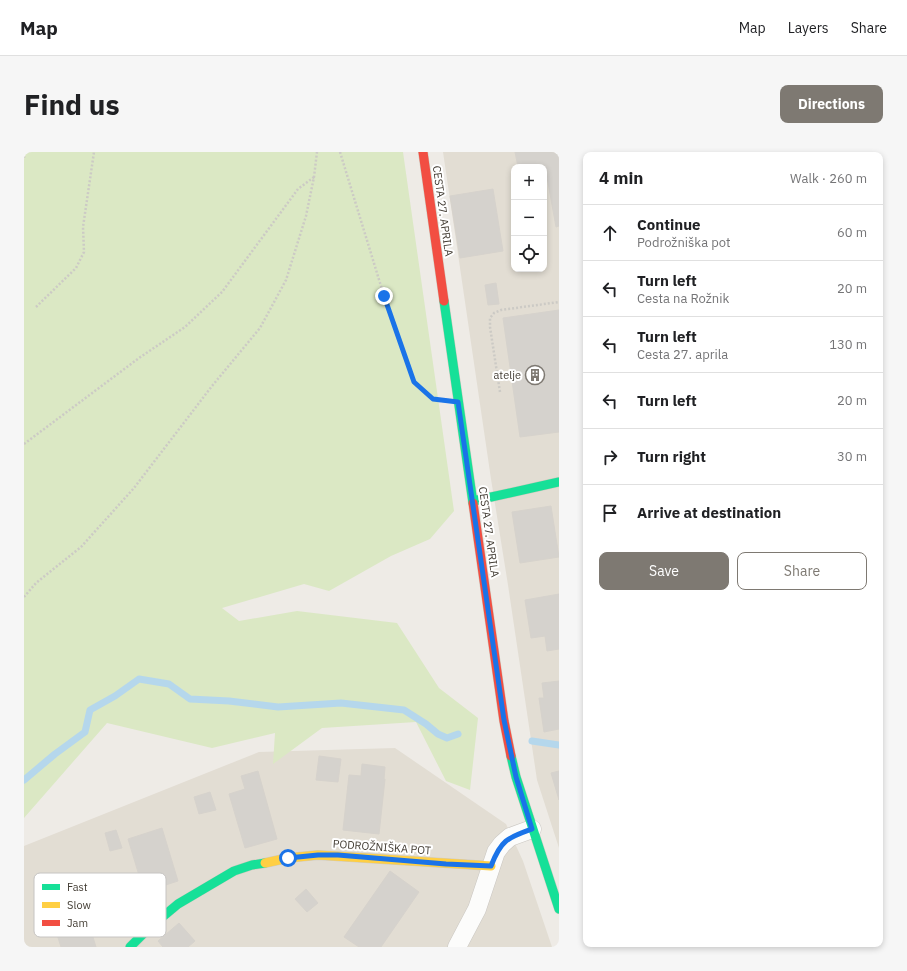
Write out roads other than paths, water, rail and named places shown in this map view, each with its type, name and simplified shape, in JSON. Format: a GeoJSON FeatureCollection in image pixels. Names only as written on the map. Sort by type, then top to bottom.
{"type":"FeatureCollection","features":[{"type":"Feature","properties":{"kind":"main road","name":"CESTA 27. APRILA"},"geometry":{"type":"LineString","coordinates":[[423,152],[504,720],[516,777],[559,908]]}},
{"type":"Feature","properties":{"kind":"main road"},"geometry":{"type":"LineString","coordinates":[[473,501],[559,482]]}},
{"type":"Feature","properties":{"kind":"main road","name":"PODROŽNIŠKA POT"},"geometry":{"type":"LineString","coordinates":[[166,914],[178,904],[234,871],[252,865],[288,858],[318,855],[491,866]]}},
{"type":"Feature","properties":{"kind":"main road","name":"PODROŽNIŠKA POT"},"geometry":{"type":"LineString","coordinates":[[130,947],[140,937]]}},
{"type":"Feature","properties":{"kind":"street"},"geometry":{"type":"LineString","coordinates":[[457,947],[478,909],[496,852],[506,840],[532,829]]}},
{"type":"Feature","properties":{"kind":"waterway"},"geometry":{"type":"LineString","coordinates":[[24,780],[55,754],[85,732],[90,710],[115,696],[139,679],[169,684],[190,699],[229,701],[278,707],[341,703],[404,710],[426,724],[438,734],[447,738],[458,734]]}},
{"type":"Feature","properties":{"kind":"waterway"},"geometry":{"type":"LineString","coordinates":[[532,741],[559,745]]}},
{"type":"Feature","properties":{"kind":"place","name":"atelje"},"geometry":{"type":"Point","coordinates":[535,375]}}]}
